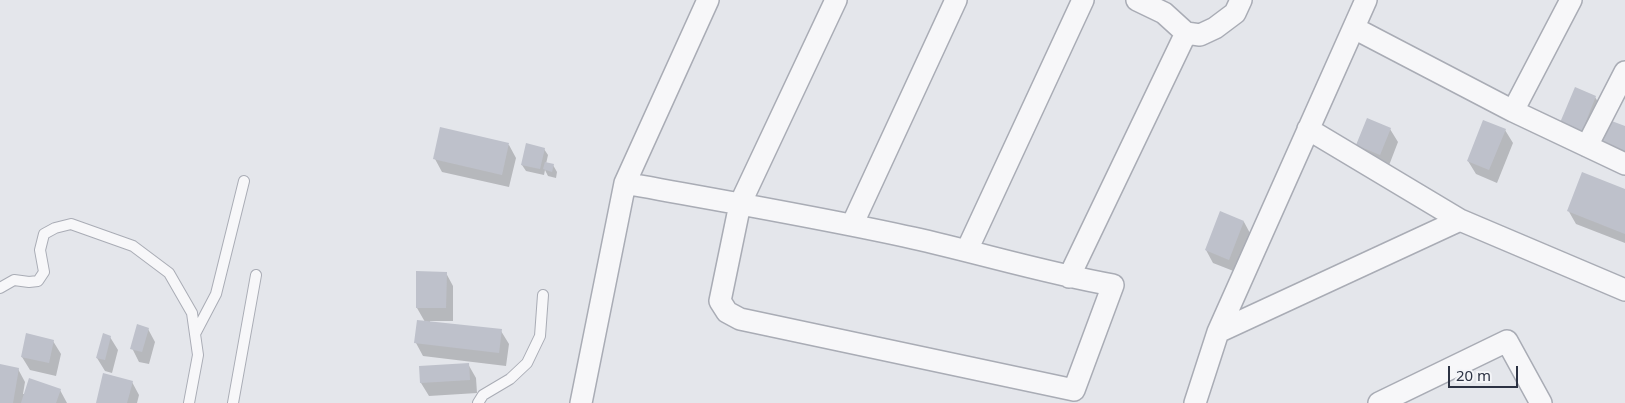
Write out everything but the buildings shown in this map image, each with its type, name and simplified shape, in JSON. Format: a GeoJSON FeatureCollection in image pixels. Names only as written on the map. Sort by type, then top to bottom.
{"type":"FeatureCollection","features":[{"type":"Feature","properties":{"kind":"street"},"geometry":{"type":"LineString","coordinates":[[581,403],[625,183],[708,0]]}},
{"type":"Feature","properties":{"kind":"street"},"geometry":{"type":"LineString","coordinates":[[625,183],[740,204],[852,225],[967,250],[1069,277],[1113,285],[1074,390],[740,319],[727,312],[720,301],[740,204],[836,0]]}},
{"type":"Feature","properties":{"kind":"street"},"geometry":{"type":"LineString","coordinates":[[852,225],[956,0]]}},
{"type":"Feature","properties":{"kind":"street"},"geometry":{"type":"LineString","coordinates":[[967,250],[1083,0]]}},
{"type":"Feature","properties":{"kind":"street"},"geometry":{"type":"LineString","coordinates":[[1137,0],[1164,13],[1186,33],[1200,35],[1215,28],[1235,13],[1241,0]]}},
{"type":"Feature","properties":{"kind":"street"},"geometry":{"type":"LineString","coordinates":[[1195,403],[1218,332],[1366,0]]}},
{"type":"Feature","properties":{"kind":"street"},"geometry":{"type":"LineString","coordinates":[[1513,111],[1572,0]]}},
{"type":"Feature","properties":{"kind":"street"},"geometry":{"type":"LineString","coordinates":[[1354,28],[1513,111],[1625,164]]}},
{"type":"Feature","properties":{"kind":"street"},"geometry":{"type":"LineString","coordinates":[[1069,277],[1186,33]]}},
{"type":"Feature","properties":{"kind":"street"},"geometry":{"type":"LineString","coordinates":[[1587,146],[1625,72]]}},
{"type":"Feature","properties":{"kind":"street"},"geometry":{"type":"LineString","coordinates":[[1308,129],[1460,220],[1619,288],[1625,308]]}},
{"type":"Feature","properties":{"kind":"street"},"geometry":{"type":"LineString","coordinates":[[1218,332],[1460,220]]}},
{"type":"Feature","properties":{"kind":"street"},"geometry":{"type":"LineString","coordinates":[[1379,403],[1507,342],[1541,403]]}},
{"type":"Feature","properties":{"kind":"lane"},"geometry":{"type":"LineString","coordinates":[[195,334],[216,294],[244,181]]}},
{"type":"Feature","properties":{"kind":"lane"},"geometry":{"type":"LineString","coordinates":[[0,288],[14,280],[38,281],[44,272],[40,250],[44,234],[55,228],[70,224],[133,246],[169,273],[192,313],[198,354],[189,403]]}},
{"type":"Feature","properties":{"kind":"lane"},"geometry":{"type":"LineString","coordinates":[[233,403],[256,275]]}},
{"type":"Feature","properties":{"kind":"lane"},"geometry":{"type":"LineString","coordinates":[[478,403],[483,395],[510,379],[526,363],[540,336],[543,295]]}}]}
